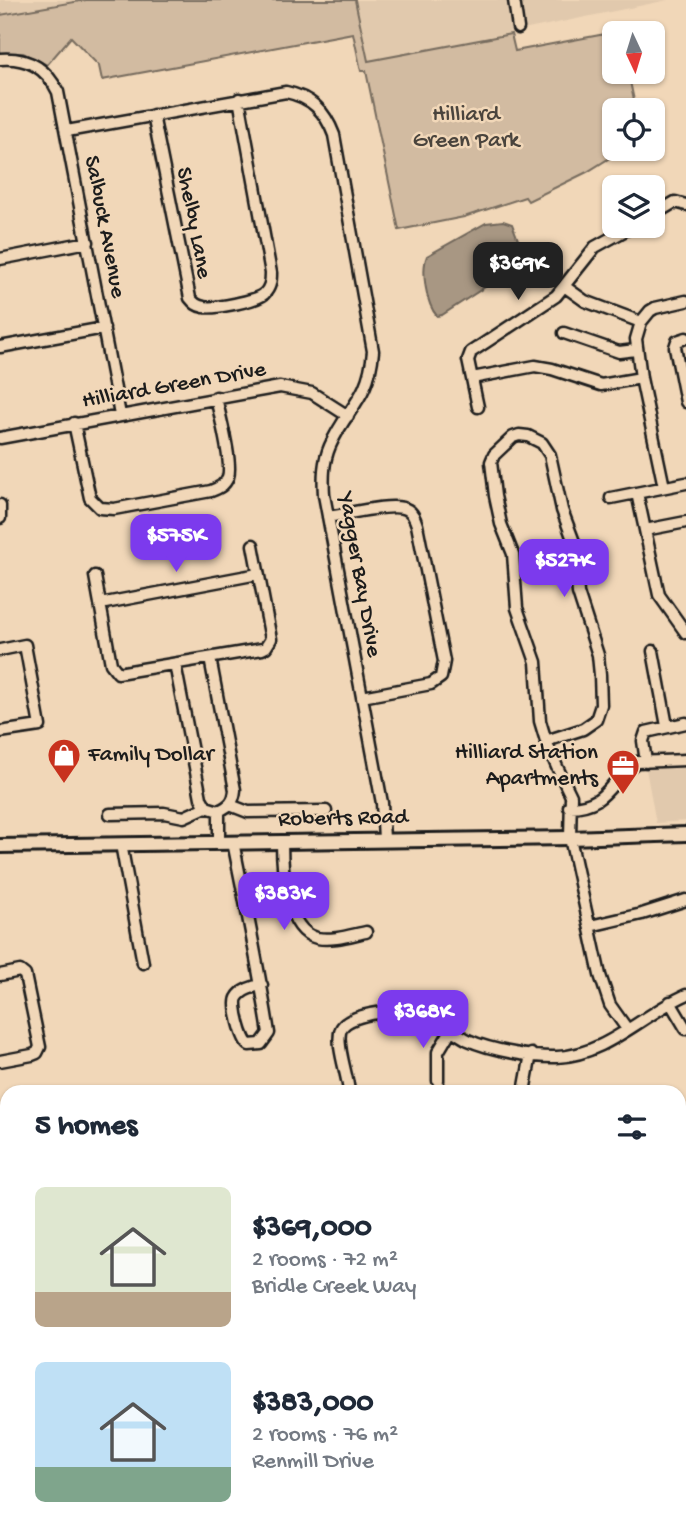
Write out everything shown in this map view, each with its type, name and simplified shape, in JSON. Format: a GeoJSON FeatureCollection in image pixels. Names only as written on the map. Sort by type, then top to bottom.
{"type":"FeatureCollection","features":[{"type":"Feature","properties":{"kind":"main road","name":"Roberts Road"},"geometry":{"type":"LineString","coordinates":[[0,846],[686,834]]}},
{"type":"Feature","properties":{"kind":"street"},"geometry":{"type":"LineString","coordinates":[[514,0],[518,28]]}},
{"type":"Feature","properties":{"kind":"street","name":"Salbuck Avenue"},"geometry":{"type":"LineString","coordinates":[[0,59],[26,61],[40,67],[54,82],[61,101],[120,415]]}},
{"type":"Feature","properties":{"kind":"street","name":"Yagger Bay Drive"},"geometry":{"type":"LineString","coordinates":[[239,99],[271,93],[299,94],[322,110],[334,135],[372,335],[372,366],[368,382],[331,445],[325,460],[324,486],[382,803],[384,839]]}},
{"type":"Feature","properties":{"kind":"street"},"geometry":{"type":"LineString","coordinates":[[67,131],[239,99]]}},
{"type":"Feature","properties":{"kind":"street","name":"Shelby Lane"},"geometry":{"type":"LineString","coordinates":[[153,115],[190,298],[194,304],[208,308],[253,300],[267,292],[271,273],[239,99]]}},
{"type":"Feature","properties":{"kind":"street"},"geometry":{"type":"LineString","coordinates":[[665,208],[675,202],[686,205]]}},
{"type":"Feature","properties":{"kind":"street"},"geometry":{"type":"LineString","coordinates":[[478,407],[468,360],[471,352],[556,296],[595,247],[611,238]]}},
{"type":"Feature","properties":{"kind":"street"},"geometry":{"type":"LineString","coordinates":[[0,259],[88,242]]}},
{"type":"Feature","properties":{"kind":"street"},"geometry":{"type":"LineString","coordinates":[[564,286],[585,300],[641,322]]}},
{"type":"Feature","properties":{"kind":"street"},"geometry":{"type":"LineString","coordinates":[[664,487],[641,378],[636,333],[641,322],[655,308],[686,301]]}},
{"type":"Feature","properties":{"kind":"street"},"geometry":{"type":"LineString","coordinates":[[0,347],[104,328]]}},
{"type":"Feature","properties":{"kind":"street"},"geometry":{"type":"LineString","coordinates":[[564,333],[619,352],[636,350]]}},
{"type":"Feature","properties":{"kind":"street"},"geometry":{"type":"LineString","coordinates":[[686,338],[677,341],[675,347],[686,402]]}},
{"type":"Feature","properties":{"kind":"street"},"geometry":{"type":"LineString","coordinates":[[472,378],[536,366],[601,385],[641,378]]}},
{"type":"Feature","properties":{"kind":"street","name":"Hilliard Green Drive"},"geometry":{"type":"LineString","coordinates":[[0,438],[264,388],[297,388],[312,393],[348,416]]}},
{"type":"Feature","properties":{"kind":"street"},"geometry":{"type":"LineString","coordinates":[[75,424],[87,492],[100,508],[114,509],[211,491],[226,481],[229,465],[216,397]]}},
{"type":"Feature","properties":{"kind":"street"},"geometry":{"type":"LineString","coordinates":[[546,741],[583,729],[596,720],[601,705],[598,654],[578,593],[576,549],[562,510],[551,455],[542,443],[528,436],[513,437],[494,455],[491,467],[501,524],[513,554],[517,608],[536,662],[540,721],[546,741],[570,796],[570,838],[604,993],[627,1029]]}},
{"type":"Feature","properties":{"kind":"street"},"geometry":{"type":"LineString","coordinates":[[611,498],[686,483]]}},
{"type":"Feature","properties":{"kind":"street"},"geometry":{"type":"LineString","coordinates":[[637,493],[661,599],[686,633]]}},
{"type":"Feature","properties":{"kind":"street"},"geometry":{"type":"LineString","coordinates":[[0,505],[0,518]]}},
{"type":"Feature","properties":{"kind":"street"},"geometry":{"type":"LineString","coordinates":[[328,517],[391,507],[402,508],[412,514],[444,661],[441,677],[437,681],[425,686],[362,697]]}},
{"type":"Feature","properties":{"kind":"street"},"geometry":{"type":"LineString","coordinates":[[645,530],[686,523]]}},
{"type":"Feature","properties":{"kind":"street"},"geometry":{"type":"LineString","coordinates":[[95,576],[111,664],[114,669],[124,674],[262,649],[271,639],[253,545]]}},
{"type":"Feature","properties":{"kind":"street"},"geometry":{"type":"LineString","coordinates":[[100,604],[258,574]]}},
{"type":"Feature","properties":{"kind":"street"},"geometry":{"type":"LineString","coordinates":[[0,650],[25,645],[40,726],[0,732]]}},
{"type":"Feature","properties":{"kind":"street"},"geometry":{"type":"LineString","coordinates":[[653,651],[667,726]]}},
{"type":"Feature","properties":{"kind":"street"},"geometry":{"type":"LineString","coordinates":[[110,814],[164,813],[184,817],[206,807],[219,811],[230,805],[235,790],[210,658]]}},
{"type":"Feature","properties":{"kind":"street"},"geometry":{"type":"LineString","coordinates":[[175,664],[201,798],[206,807]]}},
{"type":"Feature","properties":{"kind":"street"},"geometry":{"type":"LineString","coordinates":[[646,762],[646,732],[686,723]]}},
{"type":"Feature","properties":{"kind":"street"},"geometry":{"type":"LineString","coordinates":[[569,807],[595,802],[634,764],[686,760]]}},
{"type":"Feature","properties":{"kind":"street"},"geometry":{"type":"LineString","coordinates":[[230,805],[248,812],[326,811]]}},
{"type":"Feature","properties":{"kind":"street"},"geometry":{"type":"LineString","coordinates":[[219,811],[219,842]]}},
{"type":"Feature","properties":{"kind":"street"},"geometry":{"type":"LineString","coordinates":[[282,841],[291,910],[299,927],[307,934],[326,939],[366,932]]}},
{"type":"Feature","properties":{"kind":"street"},"geometry":{"type":"LineString","coordinates":[[233,842],[261,985],[269,1033],[261,1044],[249,1045],[243,1041],[235,1002],[238,996],[254,986],[261,985]]}},
{"type":"Feature","properties":{"kind":"street"},"geometry":{"type":"LineString","coordinates":[[121,844],[143,963]]}},
{"type":"Feature","properties":{"kind":"street"},"geometry":{"type":"LineString","coordinates":[[590,926],[686,900]]}},
{"type":"Feature","properties":{"kind":"street"},"geometry":{"type":"LineString","coordinates":[[0,975],[20,971],[25,975],[39,1050],[32,1055],[0,1061]]}},
{"type":"Feature","properties":{"kind":"street"},"geometry":{"type":"LineString","coordinates":[[348,1085],[340,1039],[341,1030],[351,1019],[408,1011],[422,1013],[472,1041],[557,1057],[599,1047],[670,1002],[686,995]]}},
{"type":"Feature","properties":{"kind":"street"},"geometry":{"type":"LineString","coordinates":[[670,1002],[686,1029]]}},
{"type":"Feature","properties":{"kind":"street"},"geometry":{"type":"LineString","coordinates":[[438,1081],[438,1052],[451,1030]]}},
{"type":"Feature","properties":{"kind":"street"},"geometry":{"type":"LineString","coordinates":[[525,1085],[531,1054]]}},
{"type":"Feature","properties":{"kind":"street"},"geometry":{"type":"LineString","coordinates":[[453,1533],[467,1533]]}},
{"type":"Feature","properties":{"kind":"shaded area"},"geometry":{"type":"Polygon","coordinates":[[[0,0],[86,0],[0,15],[0,0]]]}},
{"type":"Feature","properties":{"kind":"shaded area"},"geometry":{"type":"Polygon","coordinates":[[[355,0],[668,0],[368,62],[355,0]]]}},
{"type":"Feature","properties":{"kind":"shaded area"},"geometry":{"type":"Polygon","coordinates":[[[503,221],[512,224],[525,258],[522,263],[437,316],[430,304],[426,287],[424,270],[427,256],[486,223],[503,221]]]}},
{"type":"Feature","properties":{"kind":"shaded area"},"geometry":{"type":"Polygon","coordinates":[[[686,768],[686,821],[656,823],[646,769],[686,768]]]}},
{"type":"Feature","properties":{"kind":"green space","name":"Hilliard Green Park"},"geometry":{"type":"Polygon","coordinates":[[[86,0],[355,0],[368,61],[511,34],[515,51],[602,35],[602,84],[631,84],[633,98],[602,98],[602,161],[605,161],[587,172],[528,201],[525,197],[464,217],[399,230],[366,71],[361,71],[353,33],[102,80],[99,66],[71,37],[47,65],[23,53],[0,53],[0,15],[86,0]]]}},
{"type":"Feature","properties":{"kind":"place","name":"Family Dollar"},"geometry":{"type":"Point","coordinates":[64,785]}},
{"type":"Feature","properties":{"kind":"place","name":"Hilliard Station Apartments"},"geometry":{"type":"Point","coordinates":[623,796]}}]}
